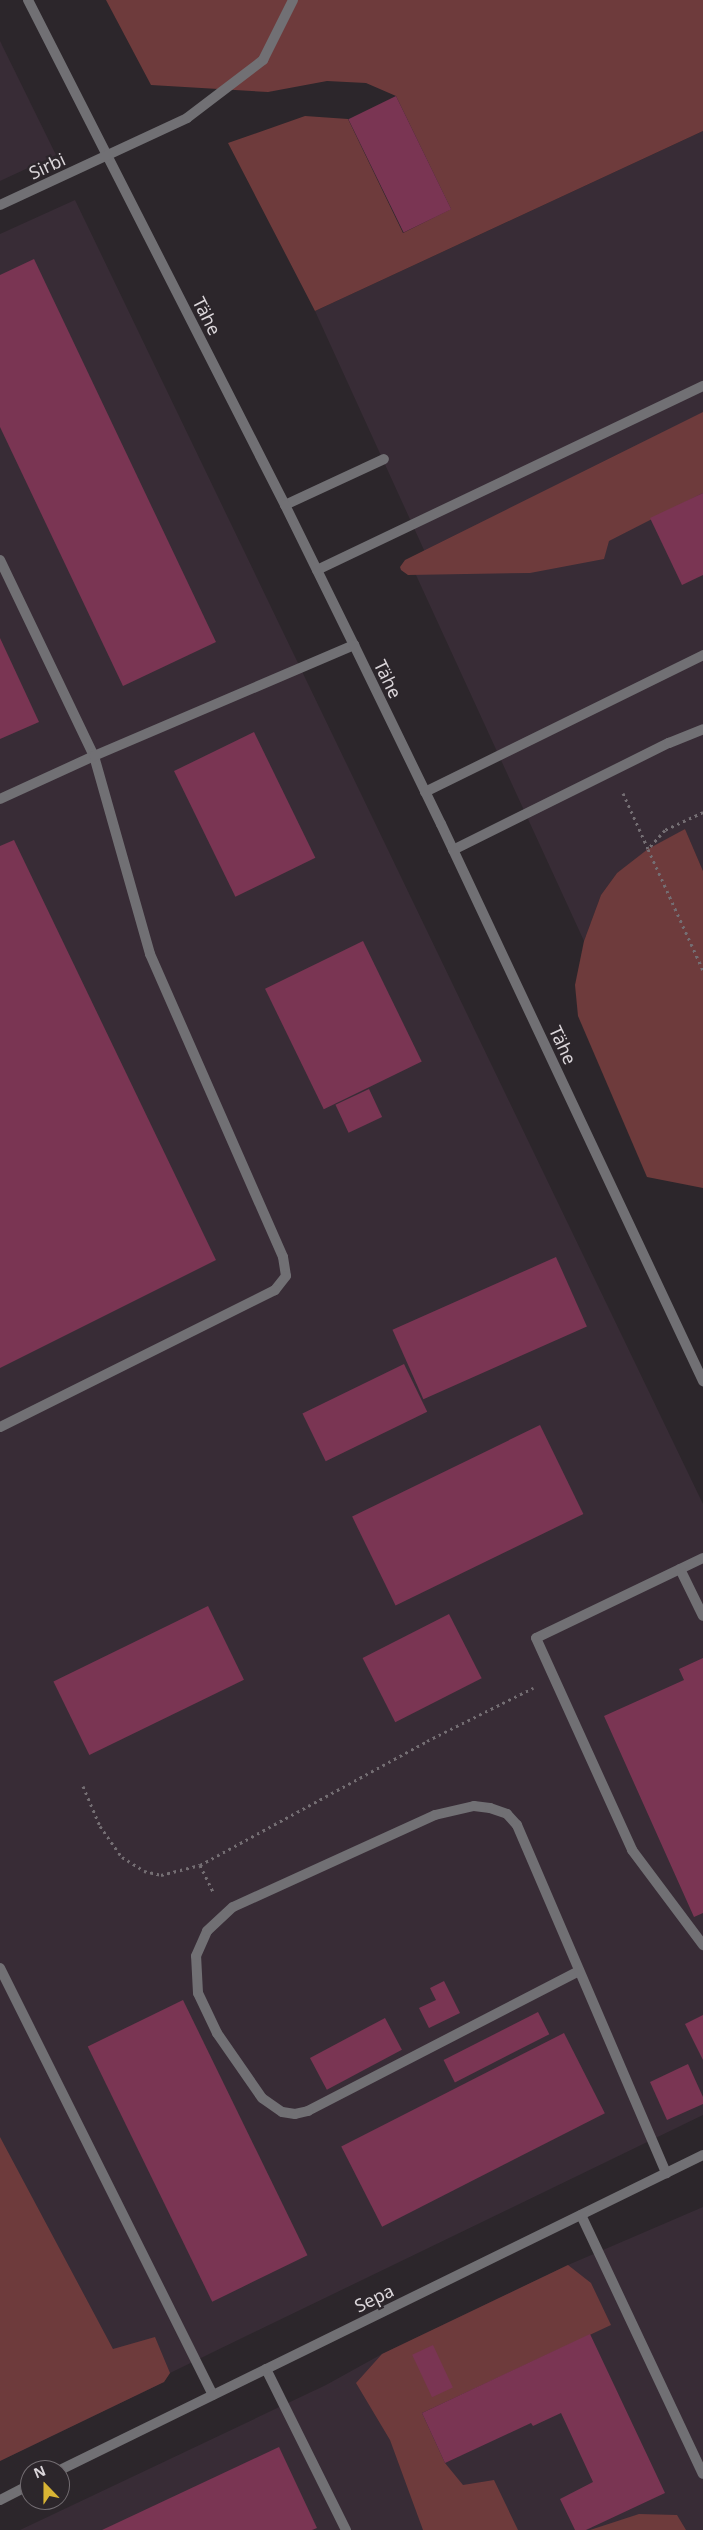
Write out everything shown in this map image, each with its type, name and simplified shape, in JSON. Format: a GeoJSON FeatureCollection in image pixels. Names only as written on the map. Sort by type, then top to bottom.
{"type":"FeatureCollection","features":[{"type":"Feature","properties":{"kind":"street","name":"Tähe"},"geometry":{"type":"LineString","coordinates":[[28,0],[285,505],[354,645],[703,1380]]}},
{"type":"Feature","properties":{"kind":"street","name":"Sirbi"},"geometry":{"type":"LineString","coordinates":[[0,206],[187,118],[263,60],[293,0]]}},
{"type":"Feature","properties":{"kind":"street"},"geometry":{"type":"LineString","coordinates":[[317,570],[703,386]]}},
{"type":"Feature","properties":{"kind":"street"},"geometry":{"type":"LineString","coordinates":[[285,505],[384,459]]}},
{"type":"Feature","properties":{"kind":"street"},"geometry":{"type":"LineString","coordinates":[[0,560],[94,756],[150,954],[283,1257],[286,1276],[275,1290],[0,1427]]}},
{"type":"Feature","properties":{"kind":"street"},"geometry":{"type":"LineString","coordinates":[[0,799],[94,756],[354,645]]}},
{"type":"Feature","properties":{"kind":"street"},"geometry":{"type":"LineString","coordinates":[[425,792],[703,655]]}},
{"type":"Feature","properties":{"kind":"street"},"geometry":{"type":"LineString","coordinates":[[453,850],[669,743],[703,729]]}},
{"type":"Feature","properties":{"kind":"street"},"geometry":{"type":"LineString","coordinates":[[703,1558],[536,1638],[632,1850],[703,1945]]}},
{"type":"Feature","properties":{"kind":"street"},"geometry":{"type":"LineString","coordinates":[[680,1569],[703,1616]]}},
{"type":"Feature","properties":{"kind":"street"},"geometry":{"type":"LineString","coordinates":[[579,1971],[308,2111],[295,2114],[282,2112],[262,2098],[217,2034],[198,1993],[196,1956],[207,1931],[233,1907],[435,1815],[474,1806],[490,1808],[507,1814],[517,1824],[666,2173]]}},
{"type":"Feature","properties":{"kind":"street"},"geometry":{"type":"LineString","coordinates":[[0,1968],[3,1981],[213,2395]]}},
{"type":"Feature","properties":{"kind":"street","name":"Sepa"},"geometry":{"type":"LineString","coordinates":[[70,2465],[703,2155]]}},
{"type":"Feature","properties":{"kind":"street"},"geometry":{"type":"LineString","coordinates":[[581,2215],[703,2474]]}},
{"type":"Feature","properties":{"kind":"street"},"geometry":{"type":"LineString","coordinates":[[266,2369],[346,2530]]}},
{"type":"Feature","properties":{"kind":"street"},"geometry":{"type":"LineString","coordinates":[[0,2500],[20,2490]]}},
{"type":"Feature","properties":{"kind":"path"},"geometry":{"type":"LineString","coordinates":[[613,771],[703,970]]}},
{"type":"Feature","properties":{"kind":"path"},"geometry":{"type":"LineString","coordinates":[[648,849],[665,830],[703,812]]}},
{"type":"Feature","properties":{"kind":"path"},"geometry":{"type":"LineString","coordinates":[[84,1786],[100,1826],[122,1857],[144,1871],[162,1875],[200,1865],[427,1741],[554,1678]]}},
{"type":"Feature","properties":{"kind":"shaded area"},"geometry":{"type":"Polygon","coordinates":[[[106,0],[703,0],[703,131],[315,311],[228,143],[305,116],[348,119],[403,233],[451,209],[396,96],[366,83],[327,81],[268,92],[151,85],[106,0]]]}},
{"type":"Feature","properties":{"kind":"shaded area"},"geometry":{"type":"Polygon","coordinates":[[[0,41],[56,155],[0,181],[0,41]]]}},
{"type":"Feature","properties":{"kind":"shaded area"},"geometry":{"type":"Polygon","coordinates":[[[703,131],[703,871],[685,829],[617,873],[601,895],[584,941],[416,575],[424,550],[315,311],[703,131]]]}},
{"type":"Feature","properties":{"kind":"shaded area"},"geometry":{"type":"Polygon","coordinates":[[[75,200],[703,1504],[703,2115],[170,2373],[164,2382],[0,2461],[0,234],[75,200]]]}},
{"type":"Feature","properties":{"kind":"shaded area"},"geometry":{"type":"Polygon","coordinates":[[[703,412],[703,493],[609,541],[604,559],[530,573],[408,575],[401,570],[400,567],[405,560],[703,412]]]}},
{"type":"Feature","properties":{"kind":"shaded area"},"geometry":{"type":"Polygon","coordinates":[[[685,829],[703,871],[703,1188],[647,1177],[578,1016],[575,985],[584,941],[601,895],[617,873],[648,849],[685,829]]]}},
{"type":"Feature","properties":{"kind":"shaded area"},"geometry":{"type":"Polygon","coordinates":[[[0,2137],[113,2349],[155,2337],[170,2373],[164,2382],[0,2461],[0,2137]]]}},
{"type":"Feature","properties":{"kind":"shaded area"},"geometry":{"type":"Polygon","coordinates":[[[703,2207],[703,2530],[20,2530],[62,2510],[70,2510],[70,2506],[326,2385],[382,2354],[568,2265],[703,2207]]]}},
{"type":"Feature","properties":{"kind":"shaded area"},"geometry":{"type":"Polygon","coordinates":[[[568,2265],[591,2283],[611,2325],[422,2413],[445,2463],[463,2485],[494,2480],[518,2530],[423,2530],[390,2440],[356,2383],[382,2354],[568,2265]]]}},
{"type":"Feature","properties":{"kind":"shaded area"},"geometry":{"type":"Polygon","coordinates":[[[639,2514],[677,2515],[686,2530],[590,2530],[639,2514]]]}},
{"type":"Feature","properties":{"kind":"building"},"geometry":{"type":"Polygon","coordinates":[[[396,96],[451,209],[404,232],[348,119],[396,96]]]}},
{"type":"Feature","properties":{"kind":"building"},"geometry":{"type":"Polygon","coordinates":[[[34,259],[216,642],[123,686],[0,427],[0,275],[34,259]]]}},
{"type":"Feature","properties":{"kind":"building"},"geometry":{"type":"Polygon","coordinates":[[[703,493],[703,575],[682,585],[650,518],[703,493]]]}},
{"type":"Feature","properties":{"kind":"building"},"geometry":{"type":"Polygon","coordinates":[[[0,638],[39,722],[0,739],[0,638]]]}},
{"type":"Feature","properties":{"kind":"building"},"geometry":{"type":"Polygon","coordinates":[[[254,732],[315,858],[235,897],[174,771],[254,732]]]}},
{"type":"Feature","properties":{"kind":"building"},"geometry":{"type":"Polygon","coordinates":[[[14,840],[216,1260],[0,1368],[0,846],[14,840]]]}},
{"type":"Feature","properties":{"kind":"building"},"geometry":{"type":"Polygon","coordinates":[[[363,941],[422,1061],[324,1109],[265,989],[363,941]]]}},
{"type":"Feature","properties":{"kind":"building"},"geometry":{"type":"Polygon","coordinates":[[[369,1089],[382,1117],[349,1133],[335,1105],[369,1089]]]}},
{"type":"Feature","properties":{"kind":"building"},"geometry":{"type":"Polygon","coordinates":[[[556,1257],[587,1326],[423,1399],[392,1330],[556,1257]]]}},
{"type":"Feature","properties":{"kind":"building"},"geometry":{"type":"Polygon","coordinates":[[[404,1364],[427,1412],[326,1461],[302,1414],[404,1364]]]}},
{"type":"Feature","properties":{"kind":"building"},"geometry":{"type":"Polygon","coordinates":[[[540,1425],[583,1514],[396,1606],[352,1517],[540,1425]]]}},
{"type":"Feature","properties":{"kind":"building"},"geometry":{"type":"Polygon","coordinates":[[[208,1606],[244,1680],[89,1755],[53,1681],[208,1606]]]}},
{"type":"Feature","properties":{"kind":"building"},"geometry":{"type":"Polygon","coordinates":[[[449,1614],[482,1678],[395,1722],[363,1658],[449,1614]]]}},
{"type":"Feature","properties":{"kind":"building"},"geometry":{"type":"Polygon","coordinates":[[[703,1658],[703,1913],[694,1917],[604,1716],[684,1680],[679,1669],[703,1658]]]}},
{"type":"Feature","properties":{"kind":"building"},"geometry":{"type":"Polygon","coordinates":[[[444,1981],[460,2013],[429,2028],[419,2008],[436,2000],[430,1988],[444,1981]]]}},
{"type":"Feature","properties":{"kind":"building"},"geometry":{"type":"Polygon","coordinates":[[[183,2000],[307,2255],[212,2302],[88,2046],[183,2000]]]}},
{"type":"Feature","properties":{"kind":"building"},"geometry":{"type":"Polygon","coordinates":[[[538,2012],[549,2034],[455,2082],[444,2060],[538,2012]]]}},
{"type":"Feature","properties":{"kind":"building"},"geometry":{"type":"Polygon","coordinates":[[[703,2015],[703,2060],[685,2024],[703,2015]]]}},
{"type":"Feature","properties":{"kind":"building"},"geometry":{"type":"Polygon","coordinates":[[[385,2018],[402,2050],[327,2090],[310,2058],[385,2018]]]}},
{"type":"Feature","properties":{"kind":"building"},"geometry":{"type":"Polygon","coordinates":[[[564,2033],[605,2113],[382,2227],[341,2146],[564,2033]]]}},
{"type":"Feature","properties":{"kind":"building"},"geometry":{"type":"Polygon","coordinates":[[[688,2064],[703,2097],[703,2104],[667,2120],[650,2082],[688,2064]]]}},
{"type":"Feature","properties":{"kind":"building"},"geometry":{"type":"Polygon","coordinates":[[[590,2334],[665,2493],[586,2530],[575,2530],[560,2499],[593,2482],[561,2413],[533,2426],[531,2423],[445,2463],[422,2413],[590,2334]]]}},
{"type":"Feature","properties":{"kind":"building"},"geometry":{"type":"Polygon","coordinates":[[[433,2345],[453,2388],[432,2397],[412,2355],[433,2345]]]}},
{"type":"Feature","properties":{"kind":"building"},"geometry":{"type":"Polygon","coordinates":[[[279,2447],[317,2528],[312,2530],[102,2530],[279,2447]]]}}]}
